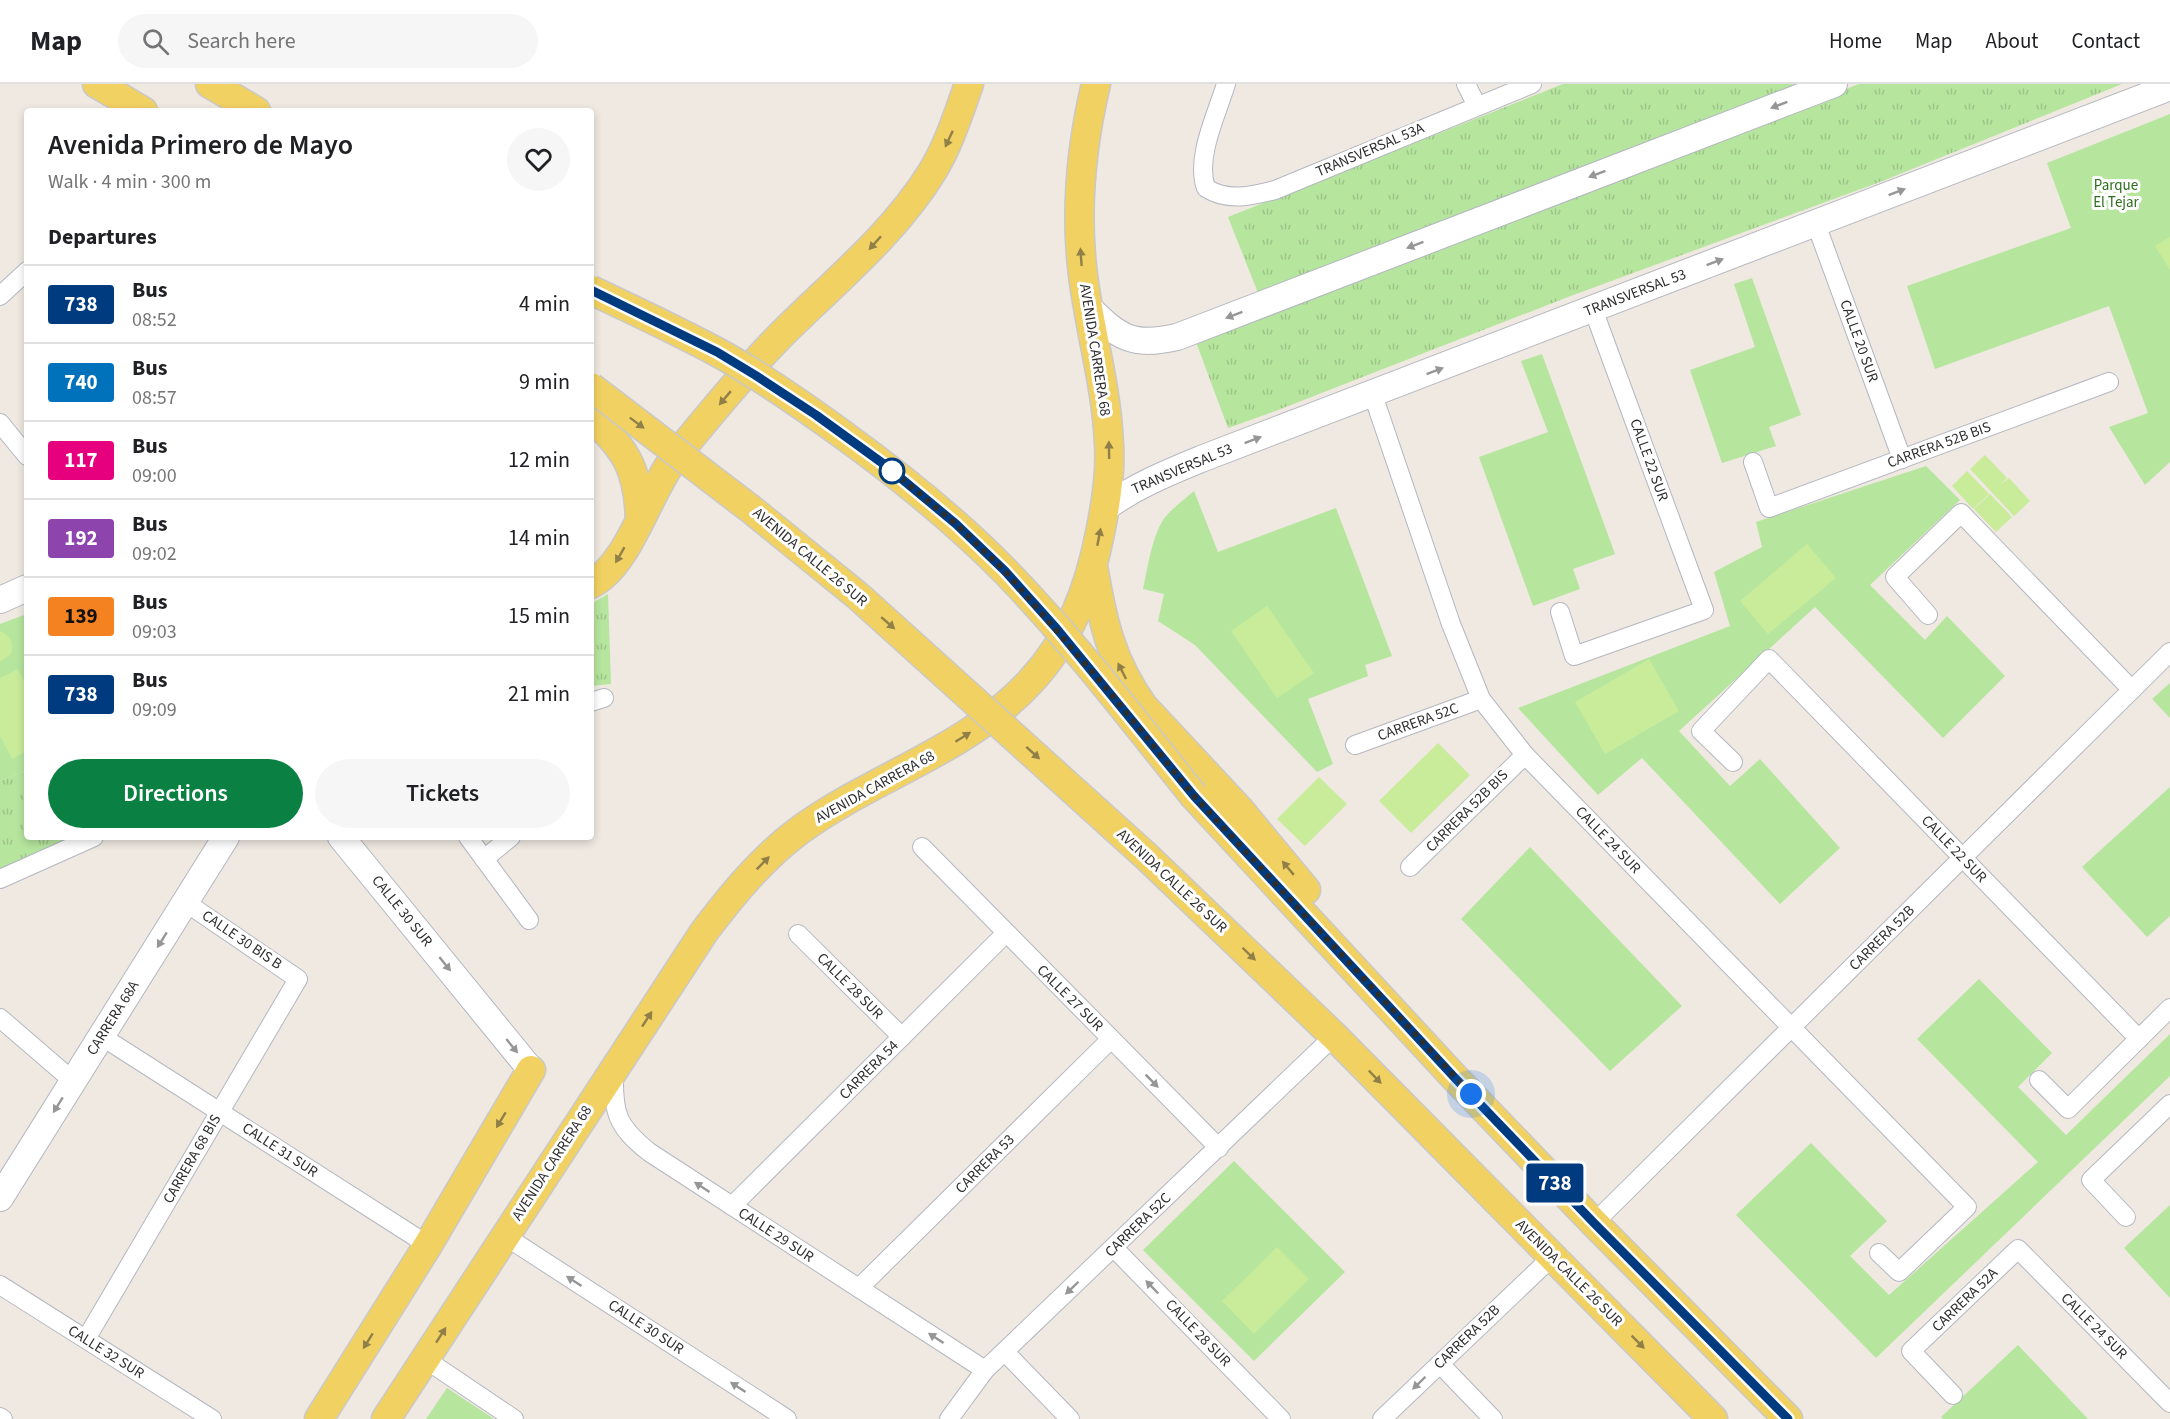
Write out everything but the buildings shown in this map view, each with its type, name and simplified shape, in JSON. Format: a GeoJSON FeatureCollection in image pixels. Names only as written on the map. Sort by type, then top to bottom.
{"type":"FeatureCollection","features":[{"type":"Feature","properties":{"kind":"main road"},"geometry":{"type":"LineString","coordinates":[[97,84],[138,108]]}},
{"type":"Feature","properties":{"kind":"main road"},"geometry":{"type":"LineString","coordinates":[[210,84],[251,108]]}},
{"type":"Feature","properties":{"kind":"main road"},"geometry":{"type":"LineString","coordinates":[[594,581],[614,564],[670,464],[748,370],[844,275],[913,199],[948,142],[969,84]]}},
{"type":"Feature","properties":{"kind":"main road","name":"AVENIDA CARRERA 68"},"geometry":{"type":"LineString","coordinates":[[386,1419],[704,932],[760,864],[801,829],[975,730],[1032,681],[1072,625],[1094,567],[1105,508],[1110,446],[1087,306],[1079,221],[1080,172],[1088,116],[1096,84]]}},
{"type":"Feature","properties":{"kind":"main road"},"geometry":{"type":"LineString","coordinates":[[594,291],[717,352],[755,375],[816,415],[917,490],[956,524],[1005,571],[1113,696],[1194,796],[1455,1078],[1784,1418]]}},
{"type":"Feature","properties":{"kind":"main road","name":"AVENIDA CALLE 26 SUR"},"geometry":{"type":"LineString","coordinates":[[594,389],[752,510],[858,596],[1146,856],[1334,1036],[1713,1419]]}},
{"type":"Feature","properties":{"kind":"main road"},"geometry":{"type":"LineString","coordinates":[[594,420],[606,430],[629,460],[638,490],[640,519]]}},
{"type":"Feature","properties":{"kind":"main road"},"geometry":{"type":"LineString","coordinates":[[1094,567],[1100,608],[1110,646],[1120,670],[1138,699],[1239,809],[1455,1078]]}},
{"type":"Feature","properties":{"kind":"main road"},"geometry":{"type":"LineString","coordinates":[[319,1419],[428,1245],[531,1070]]}},
{"type":"Feature","properties":{"kind":"street","name":"TRANSVERSAL 53A"},"geometry":{"type":"LineString","coordinates":[[1226,84],[1204,154],[1203,179],[1206,188],[1228,197],[1275,190],[1532,84]]}},
{"type":"Feature","properties":{"kind":"street"},"geometry":{"type":"LineString","coordinates":[[1466,84],[1477,106]]}},
{"type":"Feature","properties":{"kind":"street"},"geometry":{"type":"LineString","coordinates":[[1087,306],[1103,322],[1128,338],[1141,342],[1155,342],[1177,337],[1834,84]]}},
{"type":"Feature","properties":{"kind":"street","name":"TRANSVERSAL 53"},"geometry":{"type":"LineString","coordinates":[[1105,508],[1132,489],[1150,480],[2170,87]]}},
{"type":"Feature","properties":{"kind":"street","name":"CALLE 20 SUR"},"geometry":{"type":"LineString","coordinates":[[1816,224],[1902,459]]}},
{"type":"Feature","properties":{"kind":"street"},"geometry":{"type":"LineString","coordinates":[[0,296],[24,274]]}},
{"type":"Feature","properties":{"kind":"street","name":"CALLE 22 SUR"},"geometry":{"type":"LineString","coordinates":[[1560,612],[1574,656],[1704,610],[1593,309]]}},
{"type":"Feature","properties":{"kind":"street","name":"CARRERA 52B BIS"},"geometry":{"type":"LineString","coordinates":[[1753,462],[1769,508],[2109,382]]}},
{"type":"Feature","properties":{"kind":"street","name":"CALLE 24 SUR"},"geometry":{"type":"LineString","coordinates":[[1373,395],[1451,624],[1481,699],[1525,754],[1967,1207],[1899,1272],[1879,1253]]}},
{"type":"Feature","properties":{"kind":"street"},"geometry":{"type":"LineString","coordinates":[[0,423],[24,452]]}},
{"type":"Feature","properties":{"kind":"street"},"geometry":{"type":"LineString","coordinates":[[1928,615],[1895,577],[1961,513],[2132,690]]}},
{"type":"Feature","properties":{"kind":"street"},"geometry":{"type":"LineString","coordinates":[[0,600],[24,589]]}},
{"type":"Feature","properties":{"kind":"street","name":"CARRERA 52B"},"geometry":{"type":"LineString","coordinates":[[1594,1223],[2170,652]]}},
{"type":"Feature","properties":{"kind":"street","name":"CALLE 22 SUR"},"geometry":{"type":"LineString","coordinates":[[1732,762],[1701,730],[1769,659],[2139,1039]]}},
{"type":"Feature","properties":{"kind":"street","name":"CARRERA 52C"},"geometry":{"type":"LineString","coordinates":[[1355,745],[1481,699]]}},
{"type":"Feature","properties":{"kind":"street","name":"CARRERA 52B BIS"},"geometry":{"type":"LineString","coordinates":[[1410,867],[1525,754]]}},
{"type":"Feature","properties":{"kind":"street"},"geometry":{"type":"LineString","coordinates":[[0,879],[87,840]]}},
{"type":"Feature","properties":{"kind":"street","name":"CARRERA 68A"},"geometry":{"type":"LineString","coordinates":[[0,1198],[224,840]]}},
{"type":"Feature","properties":{"kind":"street","name":"CALLE 30 SUR"},"geometry":{"type":"LineString","coordinates":[[343,840],[531,1070]]}},
{"type":"Feature","properties":{"kind":"street"},"geometry":{"type":"LineString","coordinates":[[470,840],[529,920]]}},
{"type":"Feature","properties":{"kind":"street"},"geometry":{"type":"LineString","coordinates":[[484,859],[507,840]]}},
{"type":"Feature","properties":{"kind":"street","name":"CALLE 27 SUR"},"geometry":{"type":"LineString","coordinates":[[922,847],[1219,1148]]}},
{"type":"Feature","properties":{"kind":"street","name":"CALLE 30 BIS B"},"geometry":{"type":"LineString","coordinates":[[185,902],[298,979]]}},
{"type":"Feature","properties":{"kind":"street","name":"CARRERA 54"},"geometry":{"type":"LineString","coordinates":[[732,1206],[1006,933]]}},
{"type":"Feature","properties":{"kind":"street","name":"CALLE 28 SUR"},"geometry":{"type":"LineString","coordinates":[[798,934],[902,1037]]}},
{"type":"Feature","properties":{"kind":"street","name":"CARRERA 68 BIS"},"geometry":{"type":"LineString","coordinates":[[86,1339],[298,979]]}},
{"type":"Feature","properties":{"kind":"street"},"geometry":{"type":"LineString","coordinates":[[2039,1080],[2068,1109],[2170,1008]]}},
{"type":"Feature","properties":{"kind":"street"},"geometry":{"type":"LineString","coordinates":[[0,1018],[73,1081]]}},
{"type":"Feature","properties":{"kind":"street","name":"CALLE 31 SUR"},"geometry":{"type":"LineString","coordinates":[[101,1036],[428,1245]]}},
{"type":"Feature","properties":{"kind":"street","name":"CARRERA 52C"},"geometry":{"type":"LineString","coordinates":[[949,1419],[985,1370],[1334,1036]]}},
{"type":"Feature","properties":{"kind":"street","name":"CARRERA 53"},"geometry":{"type":"LineString","coordinates":[[859,1288],[1111,1039]]}},
{"type":"Feature","properties":{"kind":"street","name":"CALLE 29 SUR"},"geometry":{"type":"LineString","coordinates":[[614,1068],[613,1096],[616,1112],[631,1137],[649,1152],[985,1370]]}},
{"type":"Feature","properties":{"kind":"street"},"geometry":{"type":"LineString","coordinates":[[2126,1217],[2091,1180],[2170,1104]]}},
{"type":"Feature","properties":{"kind":"street","name":"CALLE 30 SUR"},"geometry":{"type":"LineString","coordinates":[[505,1236],[787,1419]]}},
{"type":"Feature","properties":{"kind":"street","name":"CALLE 28 SUR"},"geometry":{"type":"LineString","coordinates":[[1114,1248],[1281,1419]]}},
{"type":"Feature","properties":{"kind":"street","name":"CALLE 24 SUR"},"geometry":{"type":"LineString","coordinates":[[2018,1249],[2170,1403]]}},
{"type":"Feature","properties":{"kind":"street","name":"CARRERA 52A"},"geometry":{"type":"LineString","coordinates":[[1953,1395],[1911,1351],[2018,1249]]}},
{"type":"Feature","properties":{"kind":"street","name":"CARRERA 52B"},"geometry":{"type":"LineString","coordinates":[[1382,1419],[1553,1256]]}},
{"type":"Feature","properties":{"kind":"street","name":"CALLE 32 SUR"},"geometry":{"type":"LineString","coordinates":[[0,1285],[212,1419]]}},
{"type":"Feature","properties":{"kind":"street"},"geometry":{"type":"LineString","coordinates":[[1005,1352],[1070,1419]]}},
{"type":"Feature","properties":{"kind":"street"},"geometry":{"type":"LineString","coordinates":[[425,1359],[514,1419]]}},
{"type":"Feature","properties":{"kind":"street"},"geometry":{"type":"LineString","coordinates":[[1440,1364],[1493,1419]]}},
{"type":"Feature","properties":{"kind":"green space"},"geometry":{"type":"Polygon","coordinates":[[[1563,84],[1801,84],[1258,293],[1228,217],[1563,84]]]}},
{"type":"Feature","properties":{"kind":"green space"},"geometry":{"type":"Polygon","coordinates":[[[1859,84],[2122,84],[1880,182],[1568,297],[1228,428],[1196,342],[1674,153],[1859,84]]]}},
{"type":"Feature","properties":{"kind":"green space","name":"Parque El Tejar"},"geometry":{"type":"Polygon","coordinates":[[[2170,114],[2170,462],[2145,485],[2109,427],[2148,413],[2109,306],[1935,369],[1907,286],[2071,228],[2047,163],[2170,114]]]}},
{"type":"Feature","properties":{"kind":"green space"},"geometry":{"type":"Polygon","coordinates":[[[2170,237],[2170,270],[2155,246],[2170,237]]]}},
{"type":"Feature","properties":{"kind":"green space"},"geometry":{"type":"Polygon","coordinates":[[[1752,278],[1801,415],[1769,427],[1776,446],[1722,463],[1690,370],[1755,347],[1734,284],[1752,278]]]}},
{"type":"Feature","properties":{"kind":"green space"},"geometry":{"type":"Polygon","coordinates":[[[1542,354],[1615,554],[1573,569],[1580,589],[1533,606],[1479,457],[1548,432],[1521,361],[1542,354]]]}},
{"type":"Feature","properties":{"kind":"green space"},"geometry":{"type":"Polygon","coordinates":[[[1985,455],[2007,478],[2000,485],[2009,478],[2030,501],[2014,516],[1970,469],[1985,455]]]}},
{"type":"Feature","properties":{"kind":"green space"},"geometry":{"type":"Polygon","coordinates":[[[1926,466],[1960,500],[1870,585],[1925,640],[1947,616],[2005,676],[1943,738],[1815,607],[1679,731],[1730,786],[1760,759],[1840,848],[1780,904],[1642,758],[1598,795],[1518,708],[1730,626],[1714,572],[1762,547],[1756,522],[1926,466]]]}},
{"type":"Feature","properties":{"kind":"green space"},"geometry":{"type":"Polygon","coordinates":[[[1967,471],[1989,494],[1973,509],[1952,486],[1967,471]]]}},
{"type":"Feature","properties":{"kind":"green space"},"geometry":{"type":"Polygon","coordinates":[[[1194,491],[1218,552],[1336,508],[1392,656],[1365,665],[1368,676],[1308,699],[1333,764],[1317,772],[1195,645],[1158,621],[1164,594],[1143,589],[1150,554],[1163,520],[1194,491]]]}},
{"type":"Feature","properties":{"kind":"green space"},"geometry":{"type":"Polygon","coordinates":[[[1990,494],[2012,517],[1996,532],[1974,509],[1990,494]]]}},
{"type":"Feature","properties":{"kind":"green space"},"geometry":{"type":"Polygon","coordinates":[[[1807,544],[1836,578],[1768,634],[1740,601],[1807,544]]]}},
{"type":"Feature","properties":{"kind":"green space"},"geometry":{"type":"Polygon","coordinates":[[[608,594],[611,684],[594,686],[594,602],[608,594]]]}},
{"type":"Feature","properties":{"kind":"green space"},"geometry":{"type":"Polygon","coordinates":[[[1267,606],[1314,673],[1277,698],[1231,631],[1267,606]]]}},
{"type":"Feature","properties":{"kind":"green space"},"geometry":{"type":"Polygon","coordinates":[[[24,615],[24,771],[0,781],[0,624],[24,615]]]}},
{"type":"Feature","properties":{"kind":"green space"},"geometry":{"type":"Polygon","coordinates":[[[0,631],[9,637],[12,647],[11,654],[0,662],[0,631]]]}},
{"type":"Feature","properties":{"kind":"green space"},"geometry":{"type":"Polygon","coordinates":[[[1649,659],[1679,711],[1605,754],[1575,702],[1649,659]]]}},
{"type":"Feature","properties":{"kind":"green space"},"geometry":{"type":"Polygon","coordinates":[[[18,669],[24,680],[24,753],[12,759],[0,736],[0,678],[18,669]]]}},
{"type":"Feature","properties":{"kind":"green space"},"geometry":{"type":"Polygon","coordinates":[[[2170,683],[2170,718],[2152,699],[2170,683]]]}},
{"type":"Feature","properties":{"kind":"green space"},"geometry":{"type":"Polygon","coordinates":[[[1438,743],[1470,775],[1411,833],[1379,801],[1438,743]]]}},
{"type":"Feature","properties":{"kind":"green space"},"geometry":{"type":"Polygon","coordinates":[[[24,771],[24,840],[72,840],[0,871],[0,781],[24,771]]]}},
{"type":"Feature","properties":{"kind":"green space"},"geometry":{"type":"Polygon","coordinates":[[[1319,777],[1347,804],[1305,846],[1277,819],[1319,777]]]}},
{"type":"Feature","properties":{"kind":"green space"},"geometry":{"type":"Polygon","coordinates":[[[2170,787],[2170,916],[2147,937],[2082,867],[2170,787]]]}},
{"type":"Feature","properties":{"kind":"green space"},"geometry":{"type":"Polygon","coordinates":[[[1530,847],[1682,1006],[1610,1071],[1461,919],[1530,847]]]}},
{"type":"Feature","properties":{"kind":"green space"},"geometry":{"type":"Polygon","coordinates":[[[1979,979],[2052,1053],[2018,1087],[2066,1135],[2170,1034],[2170,1076],[1876,1358],[1736,1215],[1811,1143],[1887,1221],[1850,1256],[1889,1295],[2038,1162],[1917,1039],[1979,979]]]}},
{"type":"Feature","properties":{"kind":"green space"},"geometry":{"type":"Polygon","coordinates":[[[1234,1161],[1345,1272],[1254,1361],[1143,1250],[1234,1161]]]}},
{"type":"Feature","properties":{"kind":"green space"},"geometry":{"type":"Polygon","coordinates":[[[2170,1205],[2170,1298],[2124,1248],[2170,1205]]]}},
{"type":"Feature","properties":{"kind":"green space"},"geometry":{"type":"Polygon","coordinates":[[[1277,1247],[1309,1279],[1254,1334],[1222,1301],[1277,1247]]]}},
{"type":"Feature","properties":{"kind":"green space"},"geometry":{"type":"Polygon","coordinates":[[[2018,1345],[2088,1419],[1943,1419],[1941,1417],[2018,1345]]]}},
{"type":"Feature","properties":{"kind":"green space"},"geometry":{"type":"Polygon","coordinates":[[[447,1388],[494,1419],[426,1419],[447,1388]]]}},
{"type":"Feature","properties":{"kind":"bus line","name":"738"},"geometry":{"type":"LineString","coordinates":[[594,291],[717,352],[755,375],[816,415],[885,465],[956,524],[1005,571],[1057,629],[1194,796],[1455,1078],[1594,1223],[1788,1419]]}},
{"type":"Feature","properties":{"kind":"route"},"geometry":{"type":"LineString","coordinates":[[892,471],[885,465],[956,524],[1005,571],[1057,629],[1194,796],[1471,1094]]}}]}
